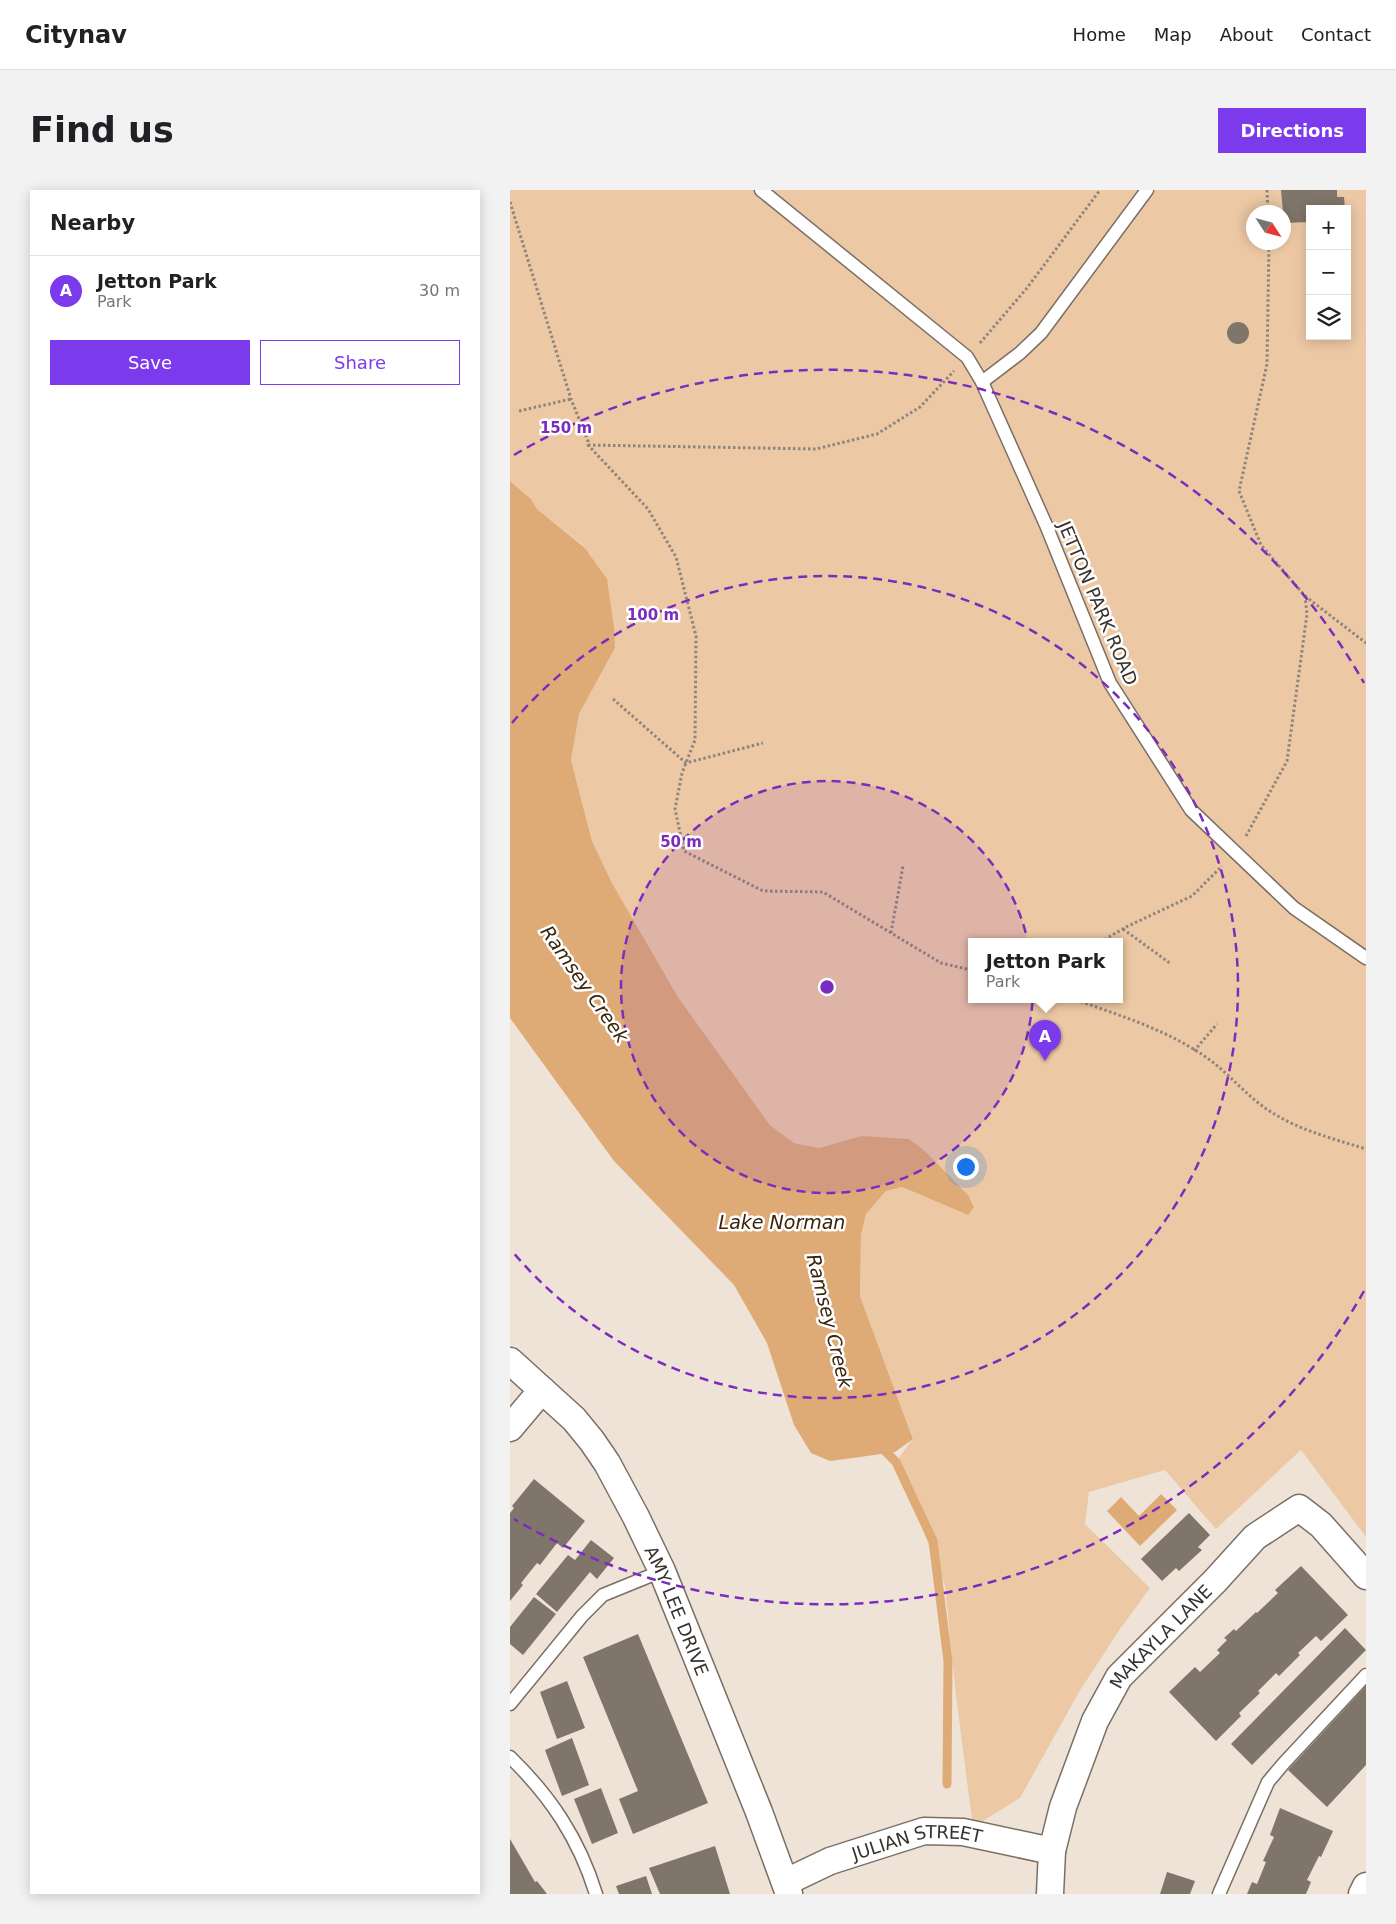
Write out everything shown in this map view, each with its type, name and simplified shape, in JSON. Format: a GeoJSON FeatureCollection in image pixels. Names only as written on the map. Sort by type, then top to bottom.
{"type":"FeatureCollection","features":[{"type":"Feature","properties":{"kind":"street","name":"AMY LEE DRIVE"},"geometry":{"type":"LineString","coordinates":[[510,1361],[574,1419],[607,1463],[662,1571],[788,1888]]}},
{"type":"Feature","properties":{"kind":"street"},"geometry":{"type":"LineString","coordinates":[[510,1428],[542,1390]]}},
{"type":"Feature","properties":{"kind":"street","name":"MAKAYLA LANE"},"geometry":{"type":"LineString","coordinates":[[1050,1894],[1052,1851],[1062,1808],[1096,1721],[1120,1677],[1215,1581],[1255,1537],[1299,1508],[1321,1524],[1366,1576]]}},
{"type":"Feature","properties":{"kind":"street","name":"JULIAN STREET"},"geometry":{"type":"LineString","coordinates":[[788,1888],[830,1861],[924,1831],[963,1832],[1052,1851]]}},
{"type":"Feature","properties":{"kind":"street"},"geometry":{"type":"LineString","coordinates":[[1362,1894],[1366,1886]]}},
{"type":"Feature","properties":{"kind":"lane","name":"JETTON PARK ROAD"},"geometry":{"type":"LineString","coordinates":[[761,190],[967,358],[982,382],[1046,525],[1110,683],[1191,810],[1294,908],[1366,958]]}},
{"type":"Feature","properties":{"kind":"lane"},"geometry":{"type":"LineString","coordinates":[[982,382],[1020,353],[1041,333],[1147,190]]}},
{"type":"Feature","properties":{"kind":"lane"},"geometry":{"type":"LineString","coordinates":[[510,1704],[582,1616],[603,1595],[662,1571]]}},
{"type":"Feature","properties":{"kind":"lane"},"geometry":{"type":"LineString","coordinates":[[1219,1894],[1268,1782],[1366,1675]]}},
{"type":"Feature","properties":{"kind":"lane"},"geometry":{"type":"LineString","coordinates":[[510,1758],[534,1780],[561,1816],[589,1872],[596,1894]]}},
{"type":"Feature","properties":{"kind":"path"},"geometry":{"type":"LineString","coordinates":[[588,445],[816,449],[877,434],[920,407],[967,358],[1027,288],[1100,190]]}},
{"type":"Feature","properties":{"kind":"path"},"geometry":{"type":"LineString","coordinates":[[1268,190],[1268,205]]}},
{"type":"Feature","properties":{"kind":"path"},"geometry":{"type":"LineString","coordinates":[[510,202],[571,399],[588,445],[648,510],[676,557],[696,636],[695,740],[686,763],[675,809],[684,851],[763,892],[823,892],[942,963],[968,969]]}},
{"type":"Feature","properties":{"kind":"path"},"geometry":{"type":"LineString","coordinates":[[1269,250],[1267,364],[1239,491],[1261,545],[1305,596],[1366,643]]}},
{"type":"Feature","properties":{"kind":"path"},"geometry":{"type":"LineString","coordinates":[[519,411],[571,399]]}},
{"type":"Feature","properties":{"kind":"path"},"geometry":{"type":"LineString","coordinates":[[1107,938],[1192,896],[1236,853],[1287,761],[1307,614],[1305,596]]}},
{"type":"Feature","properties":{"kind":"path"},"geometry":{"type":"LineString","coordinates":[[612,700],[686,763]]}},
{"type":"Feature","properties":{"kind":"path"},"geometry":{"type":"LineString","coordinates":[[686,763],[763,743]]}},
{"type":"Feature","properties":{"kind":"path"},"geometry":{"type":"LineString","coordinates":[[890,933],[903,866]]}},
{"type":"Feature","properties":{"kind":"path"},"geometry":{"type":"LineString","coordinates":[[1123,929],[1171,964]]}},
{"type":"Feature","properties":{"kind":"path"},"geometry":{"type":"LineString","coordinates":[[1085,1003],[1148,1025],[1210,1060],[1266,1109],[1301,1128],[1366,1149]]}},
{"type":"Feature","properties":{"kind":"path"},"geometry":{"type":"LineString","coordinates":[[1194,1051],[1217,1024]]}},
{"type":"Feature","properties":{"kind":"shaded area"},"geometry":{"type":"Polygon","coordinates":[[[510,190],[1366,190],[1366,1537],[1301,1450],[1216,1529],[1165,1470],[1089,1492],[1085,1524],[1150,1588],[1120,1629],[1079,1692],[1020,1798],[973,1827],[956,1696],[945,1586],[896,1462],[913,1438],[860,1296],[861,1235],[866,1214],[886,1191],[902,1187],[968,1215],[974,1206],[969,1196],[925,1151],[861,1136],[819,1148],[794,1143],[770,1125],[678,997],[612,883],[592,841],[571,760],[579,714],[615,648],[584,546],[537,509],[531,499],[510,481],[510,190]]]}},
{"type":"Feature","properties":{"kind":"water","name":"Lake Norman"},"geometry":{"type":"Polygon","coordinates":[[[510,481],[531,499],[537,509],[584,547],[607,579],[615,648],[579,714],[571,760],[592,841],[612,883],[678,997],[770,1125],[794,1143],[819,1148],[861,1136],[909,1139],[925,1151],[969,1196],[974,1207],[968,1215],[902,1187],[886,1191],[866,1214],[861,1235],[860,1296],[913,1439],[895,1452],[830,1461],[811,1453],[794,1425],[767,1343],[734,1285],[614,1161],[510,1018],[510,481]]]}},
{"type":"Feature","properties":{"kind":"water"},"geometry":{"type":"Polygon","coordinates":[[[1161,1494],[1177,1510],[1140,1546],[1107,1511],[1121,1497],[1139,1516],[1161,1494]]]}},
{"type":"Feature","properties":{"kind":"building"},"geometry":{"type":"Polygon","coordinates":[[[1281,190],[1337,190],[1337,197],[1344,197],[1345,205],[1306,205],[1306,222],[1291,223],[1291,205],[1282,205],[1281,190]]]}},
{"type":"Feature","properties":{"kind":"building"},"geometry":{"type":"Polygon","coordinates":[[[1238,322],[1248,329],[1249,333],[1242,343],[1238,344],[1228,337],[1227,333],[1234,323],[1238,322]]]}},
{"type":"Feature","properties":{"kind":"building"},"geometry":{"type":"Polygon","coordinates":[[[534,1479],[585,1521],[563,1548],[557,1543],[540,1565],[537,1563],[510,1601],[510,1513],[514,1508],[512,1506],[534,1479]]]}},
{"type":"Feature","properties":{"kind":"building"},"geometry":{"type":"Polygon","coordinates":[[[1189,1513],[1210,1535],[1198,1547],[1202,1550],[1179,1571],[1176,1568],[1162,1581],[1141,1559],[1189,1513]]]}},
{"type":"Feature","properties":{"kind":"building"},"geometry":{"type":"Polygon","coordinates":[[[591,1540],[614,1558],[597,1579],[590,1572],[557,1612],[536,1594],[568,1555],[575,1560],[591,1540]]]}},
{"type":"Feature","properties":{"kind":"building"},"geometry":{"type":"Polygon","coordinates":[[[1301,1566],[1348,1615],[1321,1641],[1316,1636],[1298,1653],[1300,1655],[1279,1676],[1276,1673],[1258,1691],[1260,1693],[1239,1713],[1241,1716],[1216,1741],[1169,1692],[1195,1667],[1200,1672],[1220,1653],[1217,1650],[1227,1640],[1224,1638],[1234,1629],[1236,1631],[1257,1613],[1278,1593],[1275,1590],[1301,1566]]]}},
{"type":"Feature","properties":{"kind":"building"},"geometry":{"type":"Polygon","coordinates":[[[534,1597],[556,1614],[523,1655],[510,1644],[510,1627],[534,1597]]]}},
{"type":"Feature","properties":{"kind":"building"},"geometry":{"type":"Polygon","coordinates":[[[1345,1628],[1366,1650],[1252,1765],[1231,1744],[1345,1628]]]}},
{"type":"Feature","properties":{"kind":"building"},"geometry":{"type":"Polygon","coordinates":[[[638,1634],[708,1803],[633,1834],[619,1799],[638,1791],[583,1657],[638,1634]]]}},
{"type":"Feature","properties":{"kind":"building"},"geometry":{"type":"Polygon","coordinates":[[[567,1681],[585,1728],[557,1739],[540,1692],[567,1681]]]}},
{"type":"Feature","properties":{"kind":"building"},"geometry":{"type":"Polygon","coordinates":[[[1366,1686],[1366,1765],[1327,1807],[1288,1770],[1366,1686]]]}},
{"type":"Feature","properties":{"kind":"building"},"geometry":{"type":"Polygon","coordinates":[[[572,1738],[589,1785],[562,1796],[545,1750],[572,1738]]]}},
{"type":"Feature","properties":{"kind":"building"},"geometry":{"type":"Polygon","coordinates":[[[601,1788],[618,1833],[592,1844],[574,1799],[601,1788]]]}},
{"type":"Feature","properties":{"kind":"building"},"geometry":{"type":"Polygon","coordinates":[[[1280,1808],[1333,1831],[1321,1857],[1319,1856],[1307,1880],[1311,1882],[1306,1894],[1247,1894],[1252,1882],[1257,1884],[1266,1862],[1263,1861],[1274,1837],[1270,1835],[1280,1808]]]}},
{"type":"Feature","properties":{"kind":"building"},"geometry":{"type":"Polygon","coordinates":[[[510,1839],[535,1882],[537,1881],[547,1894],[510,1894],[510,1839]]]}},
{"type":"Feature","properties":{"kind":"building"},"geometry":{"type":"Polygon","coordinates":[[[715,1846],[730,1894],[660,1894],[649,1868],[715,1846]]]}},
{"type":"Feature","properties":{"kind":"building"},"geometry":{"type":"Polygon","coordinates":[[[1167,1872],[1195,1881],[1190,1894],[1160,1894],[1167,1872]]]}},
{"type":"Feature","properties":{"kind":"building"},"geometry":{"type":"Polygon","coordinates":[[[646,1876],[652,1894],[619,1894],[616,1886],[646,1876]]]}},
{"type":"Feature","properties":{"kind":"waterway","name":"Ramsey Creek"},"geometry":{"type":"LineString","coordinates":[[879,1445],[896,1462],[933,1541],[948,1661],[947,1784]]}},
{"type":"Feature","properties":{"kind":"place","name":"Jetton Park"},"geometry":{"type":"Point","coordinates":[1045,1061]}}]}
